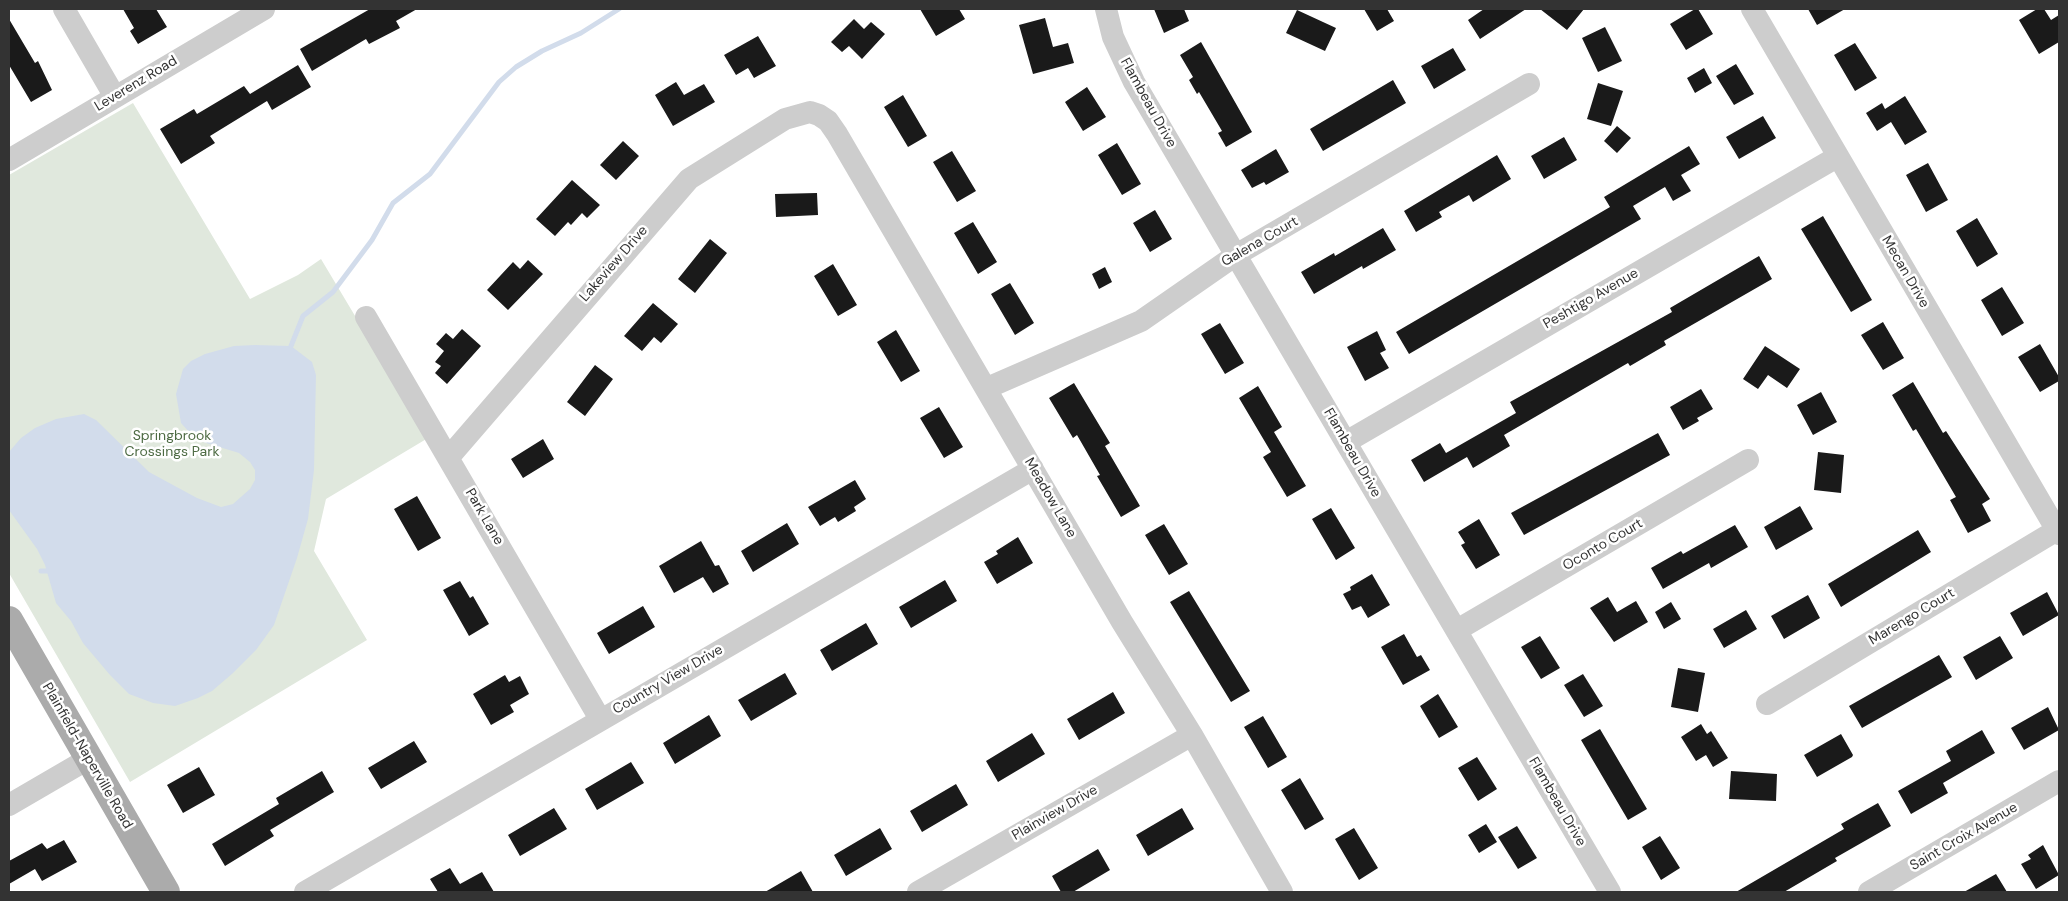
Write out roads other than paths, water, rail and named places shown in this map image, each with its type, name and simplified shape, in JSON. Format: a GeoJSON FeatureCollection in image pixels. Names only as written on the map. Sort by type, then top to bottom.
{"type":"FeatureCollection","features":[{"type":"Feature","properties":{"kind":"main road","name":"Plainfield-Naperville Road"},"geometry":{"type":"LineString","coordinates":[[9,620],[166,892]]}},
{"type":"Feature","properties":{"kind":"street"},"geometry":{"type":"LineString","coordinates":[[64,9],[115,97]]}},
{"type":"Feature","properties":{"kind":"street","name":"Leverenz Road"},"geometry":{"type":"LineString","coordinates":[[9,160],[264,9]]}},
{"type":"Feature","properties":{"kind":"street","name":"Flambeau Drive"},"geometry":{"type":"LineString","coordinates":[[1106,9],[1113,37],[1134,82],[1610,892]]}},
{"type":"Feature","properties":{"kind":"street","name":"Mecan Drive"},"geometry":{"type":"LineString","coordinates":[[1752,9],[2058,532]]}},
{"type":"Feature","properties":{"kind":"street","name":"Galena Court"},"geometry":{"type":"LineString","coordinates":[[986,388],[1141,322],[1236,255],[1529,84]]}},
{"type":"Feature","properties":{"kind":"street","name":"Meadow Lane"},"geometry":{"type":"LineString","coordinates":[[810,112],[828,121],[837,134],[1122,622],[1192,735],[1282,892]]}},
{"type":"Feature","properties":{"kind":"street","name":"Lakeview Drive"},"geometry":{"type":"LineString","coordinates":[[449,457],[689,179],[785,119],[810,112]]}},
{"type":"Feature","properties":{"kind":"street","name":"Peshtigo Avenue"},"geometry":{"type":"LineString","coordinates":[[1346,442],[1837,156]]}},
{"type":"Feature","properties":{"kind":"street","name":"Park Lane"},"geometry":{"type":"LineString","coordinates":[[366,317],[600,719]]}},
{"type":"Feature","properties":{"kind":"street","name":"Oconto Court"},"geometry":{"type":"LineString","coordinates":[[1457,630],[1748,460]]}},
{"type":"Feature","properties":{"kind":"street","name":"Country View Drive"},"geometry":{"type":"LineString","coordinates":[[305,892],[1033,469]]}},
{"type":"Feature","properties":{"kind":"street","name":"Marengo Court"},"geometry":{"type":"LineString","coordinates":[[1766,704],[2058,532]]}},
{"type":"Feature","properties":{"kind":"street","name":"Plainview Drive"},"geometry":{"type":"LineString","coordinates":[[918,892],[1192,735]]}},
{"type":"Feature","properties":{"kind":"street"},"geometry":{"type":"LineString","coordinates":[[9,805],[88,758]]}},
{"type":"Feature","properties":{"kind":"street","name":"Saint Croix Avenue"},"geometry":{"type":"LineString","coordinates":[[1869,892],[2059,781]]}},
{"type":"Feature","properties":{"kind":"water"},"geometry":{"type":"Polygon","coordinates":[[[234,346],[291,346],[312,362],[316,375],[314,470],[308,519],[297,558],[274,625],[256,650],[212,691],[175,706],[153,703],[129,694],[110,675],[83,643],[71,621],[56,603],[45,565],[37,549],[9,510],[9,452],[21,438],[35,428],[56,419],[84,414],[96,420],[149,472],[197,498],[221,507],[233,504],[250,489],[255,480],[255,470],[250,462],[239,453],[203,442],[191,434],[181,423],[176,394],[183,369],[191,361],[205,354],[234,346]]]}},
{"type":"Feature","properties":{"kind":"waterway"},"geometry":{"type":"LineString","coordinates":[[291,346],[303,316],[333,292],[372,240],[393,203],[430,174],[499,82],[516,67],[542,51],[581,33],[619,9]]}},
{"type":"Feature","properties":{"kind":"waterway"},"geometry":{"type":"LineString","coordinates":[[41,571],[48,571]]}},
{"type":"Feature","properties":{"kind":"park label","name":"Springbrook Crossings Park"},"geometry":{"type":"Point","coordinates":[172,444]}}]}
